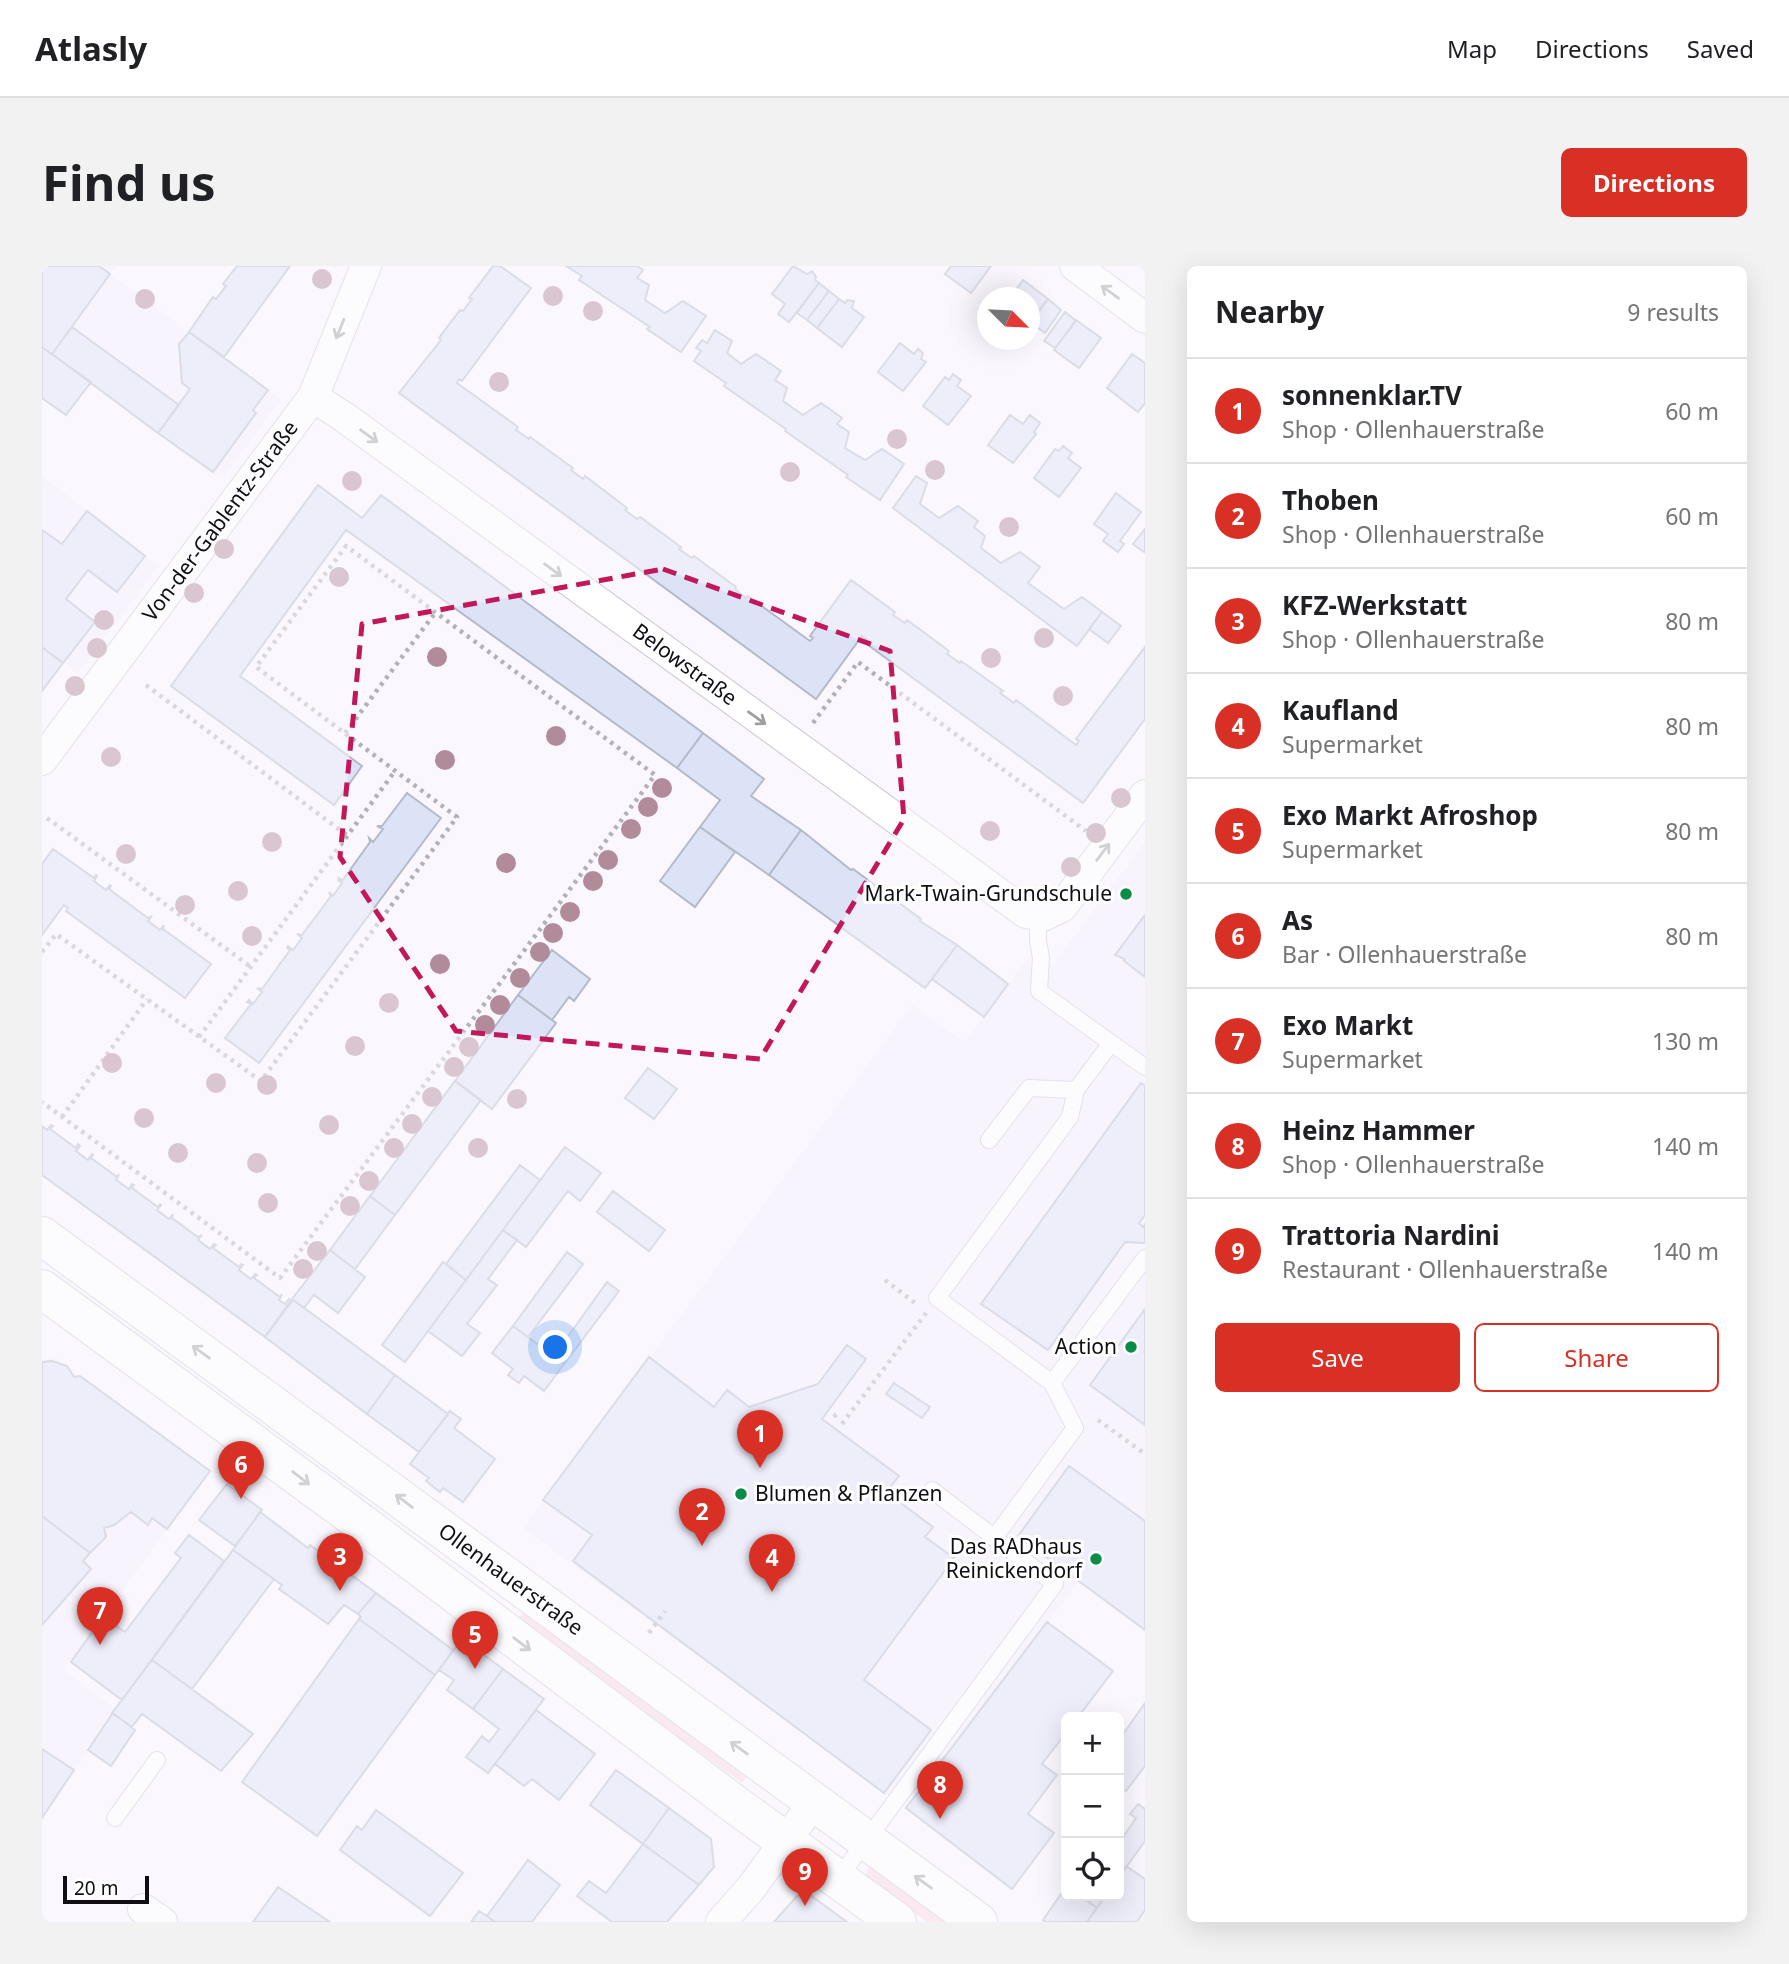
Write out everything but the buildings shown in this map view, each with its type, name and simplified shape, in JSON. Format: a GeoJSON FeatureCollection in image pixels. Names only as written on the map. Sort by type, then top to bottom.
{"type":"FeatureCollection","features":[{"type":"Feature","properties":{"kind":"main road","name":"Ollenhauerstraße"},"geometry":{"type":"LineString","coordinates":[[46,1248],[504,1603],[785,1841],[897,1922]]}},
{"type":"Feature","properties":{"kind":"main road","name":"Ollenhauerstraße"},"geometry":{"type":"LineString","coordinates":[[42,1289],[504,1603],[814,1802],[978,1922]]}},
{"type":"Feature","properties":{"kind":"street","name":"Von-der-Gablentz-Straße"},"geometry":{"type":"LineString","coordinates":[[42,760],[313,397],[366,266]]}},
{"type":"Feature","properties":{"kind":"street"},"geometry":{"type":"LineString","coordinates":[[1075,266],[1145,318]]}},
{"type":"Feature","properties":{"kind":"street","name":"Belowstraße"},"geometry":{"type":"LineString","coordinates":[[313,397],[1015,906],[1050,912]]}},
{"type":"Feature","properties":{"kind":"street"},"geometry":{"type":"LineString","coordinates":[[1050,912],[1145,795]]}},
{"type":"Feature","properties":{"kind":"street"},"geometry":{"type":"LineString","coordinates":[[721,1922],[751,1888],[814,1802]]}},
{"type":"Feature","properties":{"kind":"lane"},"geometry":{"type":"LineString","coordinates":[[1050,912],[1038,941],[1041,957],[1039,991],[1145,1067]]}},
{"type":"Feature","properties":{"kind":"lane"},"geometry":{"type":"LineString","coordinates":[[994,1538],[1075,1428],[1052,1383],[932,1305],[1070,1117],[1076,1090],[1111,1043]]}},
{"type":"Feature","properties":{"kind":"lane"},"geometry":{"type":"LineString","coordinates":[[989,1140],[1029,1088],[1076,1090]]}},
{"type":"Feature","properties":{"kind":"lane"},"geometry":{"type":"LineString","coordinates":[[1052,1383],[1145,1258]]}},
{"type":"Feature","properties":{"kind":"lane"},"geometry":{"type":"LineString","coordinates":[[838,1879],[1055,1584],[932,1490]]}},
{"type":"Feature","properties":{"kind":"lane"},"geometry":{"type":"LineString","coordinates":[[115,1818],[157,1760]]}},
{"type":"Feature","properties":{"kind":"path"},"geometry":{"type":"LineString","coordinates":[[42,952],[56,934],[261,1081],[457,817],[256,667],[346,546],[655,775],[280,1278],[42,1102]]}},
{"type":"Feature","properties":{"kind":"path"},"geometry":{"type":"LineString","coordinates":[[345,733],[435,612]]}},
{"type":"Feature","properties":{"kind":"path"},"geometry":{"type":"LineString","coordinates":[[809,727],[858,662],[1090,833]]}},
{"type":"Feature","properties":{"kind":"path"},"geometry":{"type":"LineString","coordinates":[[146,685],[348,836]]}},
{"type":"Feature","properties":{"kind":"path"},"geometry":{"type":"LineString","coordinates":[[199,1037],[396,771]]}},
{"type":"Feature","properties":{"kind":"path"},"geometry":{"type":"LineString","coordinates":[[47,818],[251,967]]}},
{"type":"Feature","properties":{"kind":"path"},"geometry":{"type":"LineString","coordinates":[[62,1117],[147,999]]}},
{"type":"Feature","properties":{"kind":"path"},"geometry":{"type":"LineString","coordinates":[[842,1424],[932,1305],[885,1280]]}},
{"type":"Feature","properties":{"kind":"path"},"geometry":{"type":"LineString","coordinates":[[834,1417],[839,1410]]}},
{"type":"Feature","properties":{"kind":"path"},"geometry":{"type":"LineString","coordinates":[[1098,1420],[1145,1454]]}},
{"type":"Feature","properties":{"kind":"path"},"geometry":{"type":"LineString","coordinates":[[649,1633],[665,1611]]}},
{"type":"Feature","properties":{"kind":"highlighted area"},"geometry":{"type":"Polygon","coordinates":[[[663,569],[890,651],[904,819],[760,1059],[456,1031],[340,857],[362,624],[663,569]]]}},
{"type":"Feature","properties":{"kind":"shaded area"},"geometry":{"type":"Polygon","coordinates":[[[42,266],[116,266],[110,274],[281,399],[222,480],[42,347],[42,266]]]}},
{"type":"Feature","properties":{"kind":"shaded area"},"geometry":{"type":"Polygon","coordinates":[[[42,476],[159,566],[78,674],[42,647],[42,476]]]}},
{"type":"Feature","properties":{"kind":"shaded area"},"geometry":{"type":"Polygon","coordinates":[[[1145,842],[1145,1630],[1078,1582],[906,1808],[523,1528],[912,1005],[965,1042],[1033,951],[1053,965],[1145,842]]]}},
{"type":"Feature","properties":{"kind":"shaded area"},"geometry":{"type":"Polygon","coordinates":[[[56,1358],[210,1471],[64,1670],[116,1709],[42,1818],[42,1360],[56,1358]]]}},
{"type":"Feature","properties":{"kind":"shaded area"},"geometry":{"type":"Polygon","coordinates":[[[527,1607],[751,1771],[742,1783],[517,1620],[527,1607]]]}},
{"type":"Feature","properties":{"kind":"shaded area"},"geometry":{"type":"Polygon","coordinates":[[[873,1861],[956,1922],[927,1922],[864,1876],[873,1861]]]}},
{"type":"Feature","properties":{"kind":"place","name":"Mark-Twain-Grundschule"},"geometry":{"type":"Point","coordinates":[1126,894]}},
{"type":"Feature","properties":{"kind":"place","name":"Action"},"geometry":{"type":"Point","coordinates":[1131,1347]}},
{"type":"Feature","properties":{"kind":"place","name":"sonnenklar.TV"},"geometry":{"type":"Point","coordinates":[760,1468]}},
{"type":"Feature","properties":{"kind":"place","name":"Blumen & Pflanzen"},"geometry":{"type":"Point","coordinates":[741,1494]}},
{"type":"Feature","properties":{"kind":"place","name":"As"},"geometry":{"type":"Point","coordinates":[241,1499]}},
{"type":"Feature","properties":{"kind":"place","name":"Thoben"},"geometry":{"type":"Point","coordinates":[702,1546]}},
{"type":"Feature","properties":{"kind":"place","name":"Das RADhaus Reinickendorf"},"geometry":{"type":"Point","coordinates":[1096,1559]}},
{"type":"Feature","properties":{"kind":"place","name":"KFZ-Werkstatt"},"geometry":{"type":"Point","coordinates":[340,1591]}},
{"type":"Feature","properties":{"kind":"place","name":"Kaufland"},"geometry":{"type":"Point","coordinates":[772,1592]}},
{"type":"Feature","properties":{"kind":"place","name":"Exo Markt"},"geometry":{"type":"Point","coordinates":[100,1645]}},
{"type":"Feature","properties":{"kind":"place","name":"Exo Markt Afroshop"},"geometry":{"type":"Point","coordinates":[475,1669]}},
{"type":"Feature","properties":{"kind":"place","name":"Heinz Hammer"},"geometry":{"type":"Point","coordinates":[940,1819]}},
{"type":"Feature","properties":{"kind":"place","name":"Trattoria Nardini"},"geometry":{"type":"Point","coordinates":[805,1906]}}]}
